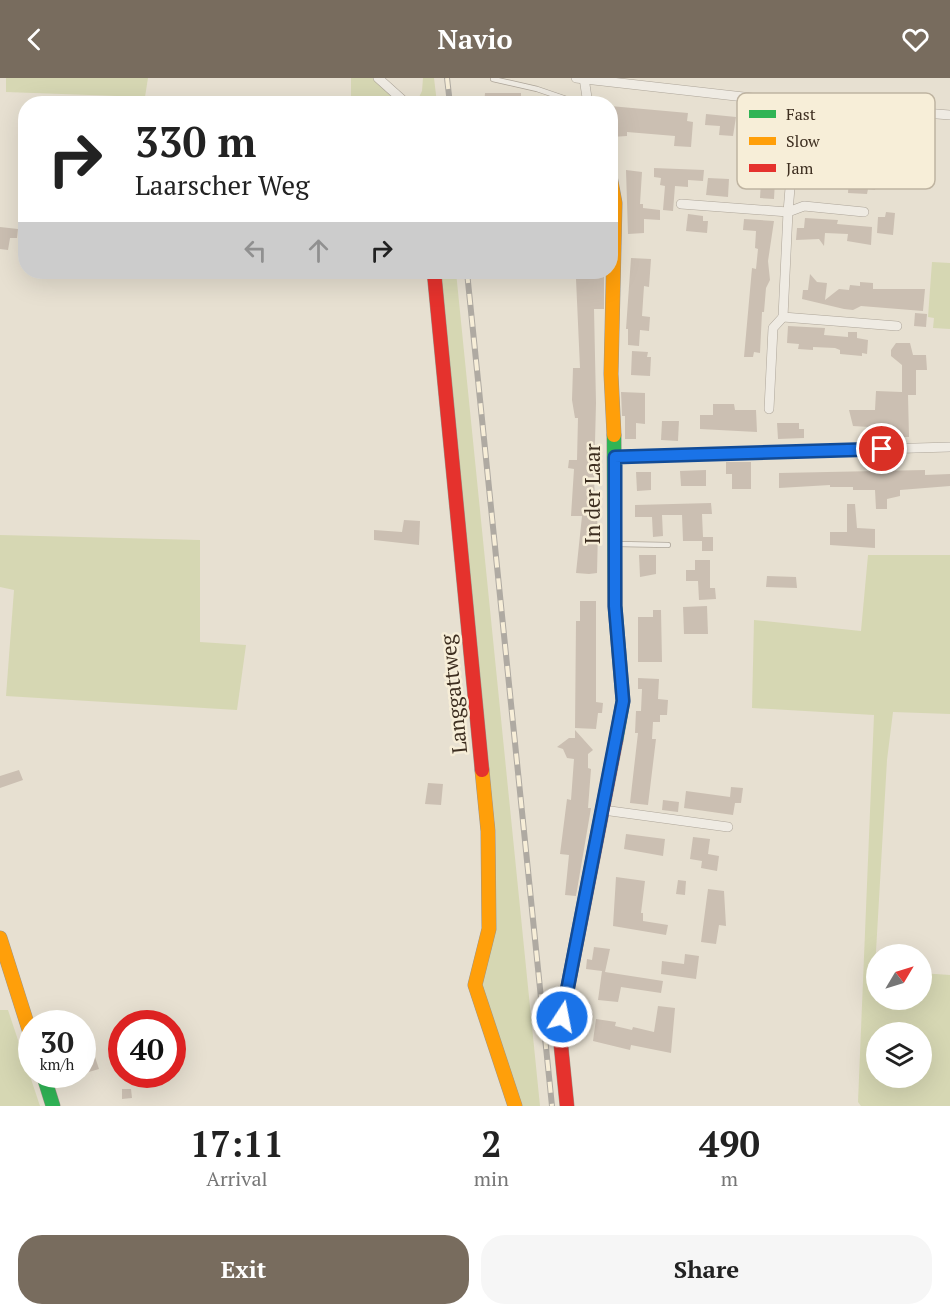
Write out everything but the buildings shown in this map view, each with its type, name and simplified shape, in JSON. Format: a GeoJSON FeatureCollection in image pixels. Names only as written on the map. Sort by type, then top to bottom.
{"type":"FeatureCollection","features":[{"type":"Feature","properties":{"kind":"street"},"geometry":{"type":"LineString","coordinates":[[378,78],[398,96]]}},
{"type":"Feature","properties":{"kind":"street"},"geometry":{"type":"LineString","coordinates":[[586,96],[582,79],[737,96]]}},
{"type":"Feature","properties":{"kind":"street"},"geometry":{"type":"LineString","coordinates":[[935,114],[950,115]]}},
{"type":"Feature","properties":{"kind":"street"},"geometry":{"type":"LineString","coordinates":[[769,409],[773,328],[783,317],[790,189]]}},
{"type":"Feature","properties":{"kind":"street"},"geometry":{"type":"LineString","coordinates":[[681,204],[788,212],[804,206],[864,212]]}},
{"type":"Feature","properties":{"kind":"street","name":"Langgattweg"},"geometry":{"type":"LineString","coordinates":[[435,279],[489,831],[489,929],[475,985],[484,1018],[512,1091],[514,1106]]}},
{"type":"Feature","properties":{"kind":"street","name":"In der Laar"},"geometry":{"type":"LineString","coordinates":[[567,1106],[561,1046],[562,1017],[623,701],[615,606],[615,457],[610,374],[613,279]]}},
{"type":"Feature","properties":{"kind":"street"},"geometry":{"type":"LineString","coordinates":[[783,317],[897,326]]}},
{"type":"Feature","properties":{"kind":"street"},"geometry":{"type":"LineString","coordinates":[[615,457],[950,447]]}},
{"type":"Feature","properties":{"kind":"street"},"geometry":{"type":"LineString","coordinates":[[603,810],[728,827]]}},
{"type":"Feature","properties":{"kind":"street"},"geometry":{"type":"LineString","coordinates":[[0,938],[23,1010]]}},
{"type":"Feature","properties":{"kind":"street"},"geometry":{"type":"LineString","coordinates":[[47,1088],[53,1106]]}},
{"type":"Feature","properties":{"kind":"lane"},"geometry":{"type":"LineString","coordinates":[[493,79],[537,88],[558,96]]}},
{"type":"Feature","properties":{"kind":"lane"},"geometry":{"type":"LineString","coordinates":[[615,544],[668,545]]}},
{"type":"Feature","properties":{"kind":"green space"},"geometry":{"type":"Polygon","coordinates":[[[6,78],[148,78],[145,96],[6,92],[6,78]]]}},
{"type":"Feature","properties":{"kind":"green space"},"geometry":{"type":"Polygon","coordinates":[[[351,78],[373,78],[401,96],[351,96],[351,78]]]}},
{"type":"Feature","properties":{"kind":"green space"},"geometry":{"type":"Polygon","coordinates":[[[423,78],[434,78],[436,96],[420,96],[423,78]]]}},
{"type":"Feature","properties":{"kind":"green space"},"geometry":{"type":"Polygon","coordinates":[[[932,262],[950,263],[950,329],[933,328],[934,318],[928,317],[932,262]]]}},
{"type":"Feature","properties":{"kind":"green space"},"geometry":{"type":"Polygon","coordinates":[[[440,279],[457,279],[540,1106],[520,1106],[480,984],[494,936],[496,835],[440,279]]]}},
{"type":"Feature","properties":{"kind":"green space"},"geometry":{"type":"Polygon","coordinates":[[[0,535],[200,540],[200,642],[246,645],[237,710],[6,696],[14,590],[0,587],[0,535]]]}},
{"type":"Feature","properties":{"kind":"green space"},"geometry":{"type":"Polygon","coordinates":[[[868,555],[950,555],[950,714],[893,712],[887,760],[876,944],[866,944],[866,1010],[932,1010],[932,974],[950,975],[950,1106],[861,1106],[858,1102],[874,715],[752,708],[754,620],[861,631],[868,555]]]}},
{"type":"Feature","properties":{"kind":"green space"},"geometry":{"type":"Polygon","coordinates":[[[0,1010],[8,1010],[18,1040],[18,1088],[34,1088],[40,1106],[0,1106],[0,1010]]]}},
{"type":"Feature","properties":{"kind":"railway"},"geometry":{"type":"LineString","coordinates":[[447,78],[449,96]]}},
{"type":"Feature","properties":{"kind":"railway"},"geometry":{"type":"LineString","coordinates":[[468,279],[552,1106]]}},
{"type":"Feature","properties":{"kind":"traffic: fast"},"geometry":{"type":"LineString","coordinates":[[614,435],[615,606],[623,701],[616,740]]}},
{"type":"Feature","properties":{"kind":"traffic: fast"},"geometry":{"type":"LineString","coordinates":[[47,1088],[53,1106]]}},
{"type":"Feature","properties":{"kind":"traffic: slow"},"geometry":{"type":"LineString","coordinates":[[613,279],[611,374],[614,435]]}},
{"type":"Feature","properties":{"kind":"traffic: slow"},"geometry":{"type":"LineString","coordinates":[[482,770],[488,831],[489,929],[475,985],[515,1106]]}},
{"type":"Feature","properties":{"kind":"traffic: slow"},"geometry":{"type":"LineString","coordinates":[[0,938],[23,1010]]}},
{"type":"Feature","properties":{"kind":"traffic: jam"},"geometry":{"type":"LineString","coordinates":[[435,279],[482,770]]}},
{"type":"Feature","properties":{"kind":"traffic: jam"},"geometry":{"type":"LineString","coordinates":[[567,1106],[561,1046],[562,1017],[616,740]]}},
{"type":"Feature","properties":{"kind":"route"},"geometry":{"type":"LineString","coordinates":[[562,1017],[623,701],[615,606],[615,457],[882,449]]}}]}
